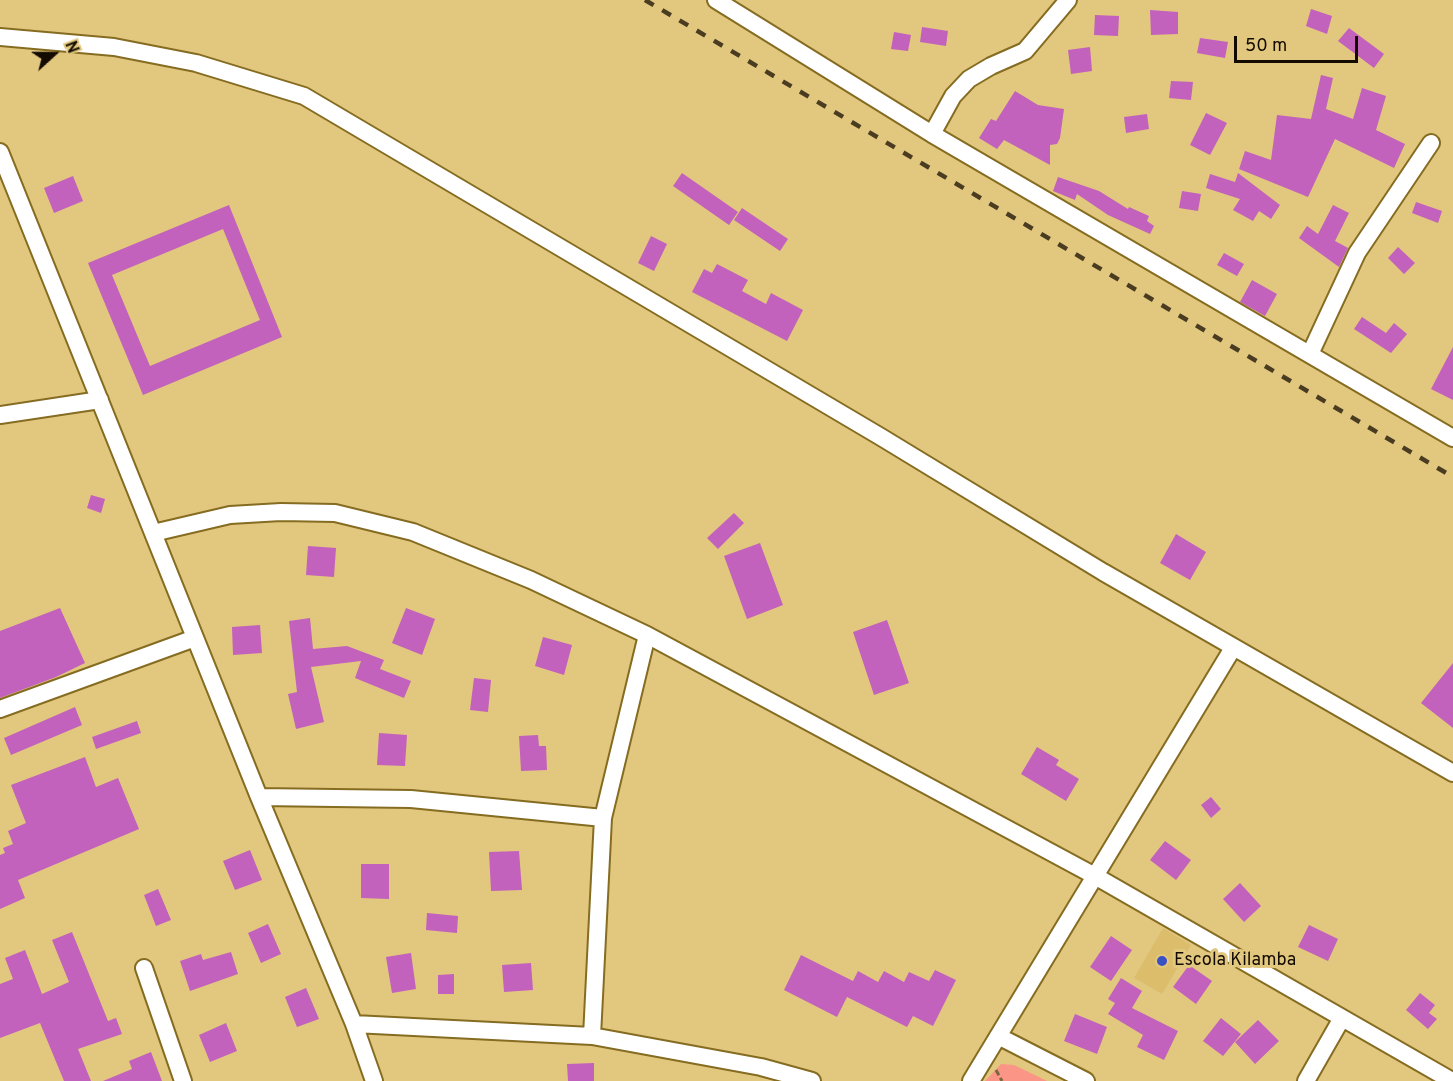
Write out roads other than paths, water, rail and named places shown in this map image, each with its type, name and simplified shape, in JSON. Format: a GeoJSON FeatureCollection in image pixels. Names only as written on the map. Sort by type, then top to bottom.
{"type":"FeatureCollection","features":[{"type":"Feature","properties":{"kind":"street"},"geometry":{"type":"LineString","coordinates":[[716,0],[932,134],[1453,438]]}},
{"type":"Feature","properties":{"kind":"street"},"geometry":{"type":"LineString","coordinates":[[932,134],[953,96],[969,79],[1025,51],[1068,0]]}},
{"type":"Feature","properties":{"kind":"street"},"geometry":{"type":"LineString","coordinates":[[0,37],[114,47],[196,63],[304,96],[1233,648],[1453,773]]}},
{"type":"Feature","properties":{"kind":"street"},"geometry":{"type":"LineString","coordinates":[[1310,354],[1357,253],[1431,143]]}},
{"type":"Feature","properties":{"kind":"street"},"geometry":{"type":"LineString","coordinates":[[0,152],[259,797],[354,1024],[374,1081]]}},
{"type":"Feature","properties":{"kind":"street"},"geometry":{"type":"LineString","coordinates":[[0,416],[100,400]]}},
{"type":"Feature","properties":{"kind":"street"},"geometry":{"type":"LineString","coordinates":[[153,533],[230,515],[281,512],[335,513],[413,532],[531,579],[647,635],[1095,876],[1452,1081]]}},
{"type":"Feature","properties":{"kind":"street"},"geometry":{"type":"LineString","coordinates":[[592,1036],[603,818],[647,635]]}},
{"type":"Feature","properties":{"kind":"street"},"geometry":{"type":"LineString","coordinates":[[0,709],[195,638]]}},
{"type":"Feature","properties":{"kind":"street"},"geometry":{"type":"LineString","coordinates":[[971,1081],[1233,648]]}},
{"type":"Feature","properties":{"kind":"street"},"geometry":{"type":"LineString","coordinates":[[259,797],[411,799],[603,818]]}},
{"type":"Feature","properties":{"kind":"street"},"geometry":{"type":"LineString","coordinates":[[144,968],[183,1081]]}},
{"type":"Feature","properties":{"kind":"street"},"geometry":{"type":"LineString","coordinates":[[1306,1081],[1342,1018]]}},
{"type":"Feature","properties":{"kind":"street"},"geometry":{"type":"LineString","coordinates":[[354,1024],[592,1036],[762,1067],[812,1081]]}},
{"type":"Feature","properties":{"kind":"street"},"geometry":{"type":"LineString","coordinates":[[998,1036],[1086,1081]]}},
{"type":"Feature","properties":{"kind":"railway"},"geometry":{"type":"LineString","coordinates":[[645,0],[1453,477]]}},
{"type":"Feature","properties":{"kind":"place","name":"Escola Kilamba"},"geometry":{"type":"Point","coordinates":[1162,961]}}]}
